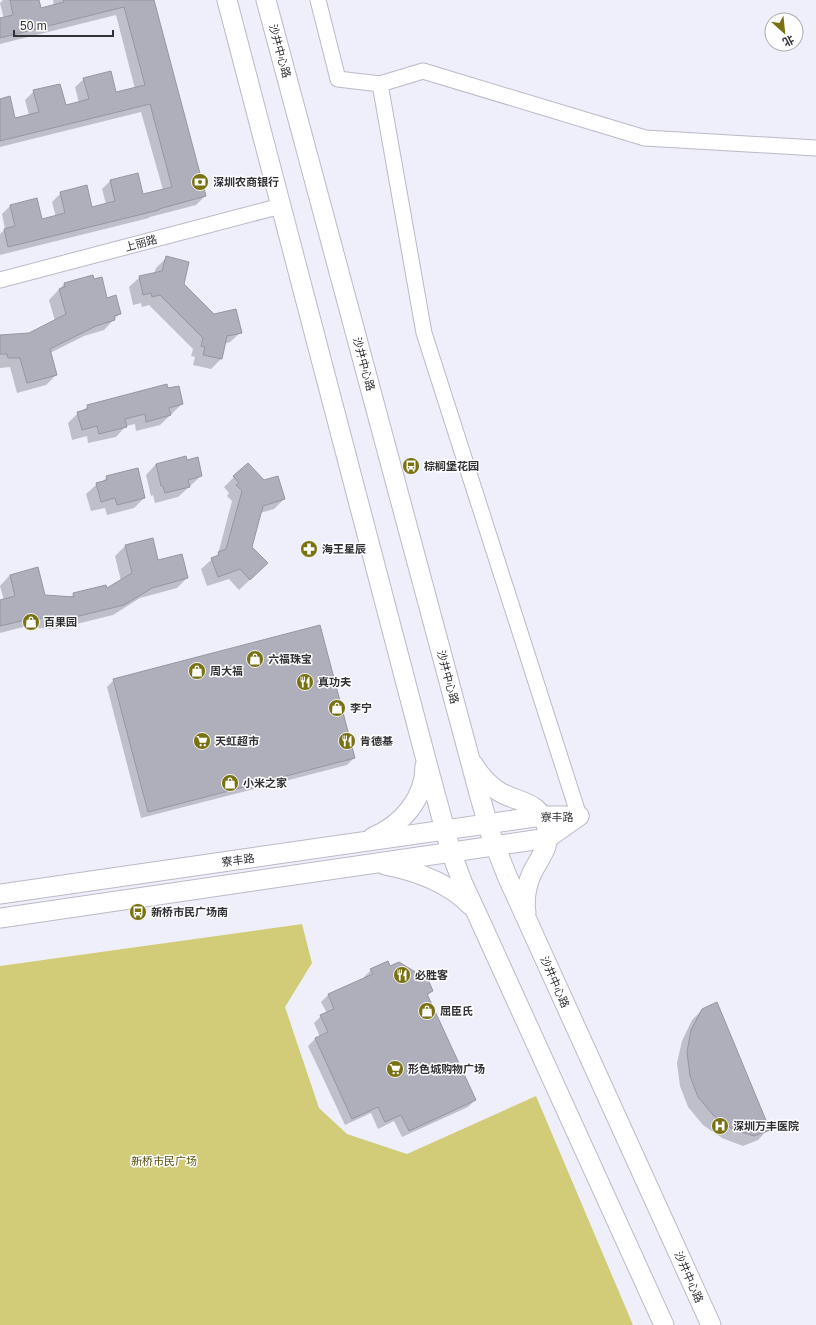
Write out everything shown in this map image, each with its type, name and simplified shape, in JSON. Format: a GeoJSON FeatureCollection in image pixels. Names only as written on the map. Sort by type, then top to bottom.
{"type":"FeatureCollection","features":[{"type":"Feature","properties":{"kind":"street"},"geometry":{"type":"LineString","coordinates":[[227,0],[451,852],[463,884],[664,1325]]}},
{"type":"Feature","properties":{"kind":"street","name":"沙井中心路"},"geometry":{"type":"LineString","coordinates":[[266,0],[470,759],[495,846],[710,1325]]}},
{"type":"Feature","properties":{"kind":"street"},"geometry":{"type":"LineString","coordinates":[[318,0],[338,79],[380,84],[423,71],[645,138],[816,148]]}},
{"type":"Feature","properties":{"kind":"street"},"geometry":{"type":"LineString","coordinates":[[380,84],[424,333],[579,816]]}},
{"type":"Feature","properties":{"kind":"street","name":"上丽路"},"geometry":{"type":"LineString","coordinates":[[0,280],[281,206]]}},
{"type":"Feature","properties":{"kind":"street"},"geometry":{"type":"LineString","coordinates":[[360,842],[387,830],[405,815],[416,799],[423,782],[425,756]]}},
{"type":"Feature","properties":{"kind":"street"},"geometry":{"type":"LineString","coordinates":[[470,759],[482,776],[498,790],[527,802],[536,808],[542,816],[547,828],[548,838],[544,852],[532,872],[529,881],[525,900],[527,920]]}},
{"type":"Feature","properties":{"kind":"street","name":"寮丰路"},"geometry":{"type":"LineString","coordinates":[[0,894],[542,816],[579,816]]}},
{"type":"Feature","properties":{"kind":"street","name":"寮丰路"},"geometry":{"type":"LineString","coordinates":[[0,918],[548,838],[579,816]]}},
{"type":"Feature","properties":{"kind":"street"},"geometry":{"type":"LineString","coordinates":[[367,864],[402,869],[431,879],[463,898],[477,914]]}},
{"type":"Feature","properties":{"kind":"green space","name":"新桥市民广场"},"geometry":{"type":"Polygon","coordinates":[[[302,924],[312,963],[285,1007],[319,1108],[347,1134],[407,1154],[536,1096],[633,1325],[0,1325],[0,966],[302,924]]]}},
{"type":"Feature","properties":{"kind":"building"},"geometry":{"type":"Polygon","coordinates":[[[10,0],[39,0],[41,8],[64,2],[63,0],[154,0],[206,196],[159,210],[8,247],[4,229],[15,226],[10,205],[37,198],[42,219],[65,213],[60,192],[87,185],[92,207],[115,201],[110,180],[138,173],[143,194],[172,187],[150,104],[0,141],[0,99],[10,96],[15,118],[39,112],[33,90],[60,84],[66,105],[89,99],[83,78],[111,71],[116,92],[145,85],[124,7],[0,38],[0,18],[13,15],[10,0]]]}},
{"type":"Feature","properties":{"kind":"building"},"geometry":{"type":"Polygon","coordinates":[[[166,256],[189,262],[184,284],[214,314],[236,309],[242,333],[227,336],[222,359],[203,355],[205,347],[201,346],[203,338],[160,295],[152,297],[151,293],[143,295],[139,276],[162,271],[166,256]]]}},
{"type":"Feature","properties":{"kind":"building"},"geometry":{"type":"Polygon","coordinates":[[[93,275],[94,279],[102,277],[107,298],[116,295],[121,314],[114,316],[115,320],[96,326],[50,349],[57,375],[27,383],[20,358],[8,358],[7,354],[0,354],[0,335],[29,333],[66,314],[59,289],[65,287],[64,283],[93,275]]]}},
{"type":"Feature","properties":{"kind":"building"},"geometry":{"type":"Polygon","coordinates":[[[167,384],[168,388],[179,386],[183,404],[169,408],[171,415],[146,422],[145,414],[125,419],[127,427],[99,434],[97,426],[82,430],[77,412],[88,409],[87,405],[167,384]]]}},
{"type":"Feature","properties":{"kind":"building"},"geometry":{"type":"Polygon","coordinates":[[[186,456],[187,460],[198,457],[202,476],[188,480],[190,487],[165,493],[163,486],[161,486],[156,464],[186,456]]]}},
{"type":"Feature","properties":{"kind":"building"},"geometry":{"type":"Polygon","coordinates":[[[248,463],[264,480],[278,476],[285,499],[263,506],[252,547],[268,563],[250,580],[240,569],[218,577],[211,558],[219,555],[218,552],[226,549],[242,491],[236,485],[239,483],[233,476],[248,463]]]}},
{"type":"Feature","properties":{"kind":"building"},"geometry":{"type":"Polygon","coordinates":[[[138,468],[145,498],[117,505],[115,498],[101,502],[96,483],[107,480],[106,476],[138,468]]]}},
{"type":"Feature","properties":{"kind":"building"},"geometry":{"type":"Polygon","coordinates":[[[153,538],[158,560],[182,554],[188,578],[152,588],[124,605],[67,619],[34,618],[0,626],[0,600],[15,596],[10,575],[38,567],[45,595],[74,597],[73,593],[106,585],[107,588],[132,573],[125,545],[153,538]]]}},
{"type":"Feature","properties":{"kind":"building"},"geometry":{"type":"Polygon","coordinates":[[[320,625],[355,758],[148,812],[113,679],[320,625]]]}},
{"type":"Feature","properties":{"kind":"building","name":"形色城购物广场"},"geometry":{"type":"Polygon","coordinates":[[[388,961],[390,966],[399,962],[417,973],[424,970],[433,991],[427,994],[476,1100],[409,1131],[401,1115],[385,1122],[378,1107],[352,1119],[315,1038],[328,1032],[320,1015],[334,1009],[328,994],[373,974],[370,969],[388,961]]]}},
{"type":"Feature","properties":{"kind":"building"},"geometry":{"type":"Polygon","coordinates":[[[717,1002],[770,1130],[754,1136],[732,1129],[713,1115],[698,1097],[690,1076],[687,1052],[691,1030],[702,1009],[717,1002]]]}},
{"type":"Feature","properties":{"kind":"place","name":"深圳农商银行"},"geometry":{"type":"Point","coordinates":[200,182]}},
{"type":"Feature","properties":{"kind":"place","name":"棕榈堡花园"},"geometry":{"type":"Point","coordinates":[411,466]}},
{"type":"Feature","properties":{"kind":"place","name":"海王星辰"},"geometry":{"type":"Point","coordinates":[309,549]}},
{"type":"Feature","properties":{"kind":"place","name":"百果园"},"geometry":{"type":"Point","coordinates":[31,622]}},
{"type":"Feature","properties":{"kind":"place","name":"六福珠宝"},"geometry":{"type":"Point","coordinates":[255,659]}},
{"type":"Feature","properties":{"kind":"place","name":"周大福"},"geometry":{"type":"Point","coordinates":[197,671]}},
{"type":"Feature","properties":{"kind":"place","name":"真功夫"},"geometry":{"type":"Point","coordinates":[305,682]}},
{"type":"Feature","properties":{"kind":"place","name":"李宁"},"geometry":{"type":"Point","coordinates":[337,708]}},
{"type":"Feature","properties":{"kind":"place","name":"天虹超市"},"geometry":{"type":"Point","coordinates":[202,741]}},
{"type":"Feature","properties":{"kind":"place","name":"肯德基"},"geometry":{"type":"Point","coordinates":[347,741]}},
{"type":"Feature","properties":{"kind":"place","name":"小米之家"},"geometry":{"type":"Point","coordinates":[230,783]}},
{"type":"Feature","properties":{"kind":"place","name":"新桥市民广场南"},"geometry":{"type":"Point","coordinates":[138,912]}},
{"type":"Feature","properties":{"kind":"place","name":"必胜客"},"geometry":{"type":"Point","coordinates":[402,975]}},
{"type":"Feature","properties":{"kind":"place","name":"屈臣氏"},"geometry":{"type":"Point","coordinates":[427,1011]}},
{"type":"Feature","properties":{"kind":"place","name":"形色城购物广场"},"geometry":{"type":"Point","coordinates":[395,1069]}},
{"type":"Feature","properties":{"kind":"place","name":"深圳万丰医院"},"geometry":{"type":"Point","coordinates":[720,1126]}}]}
